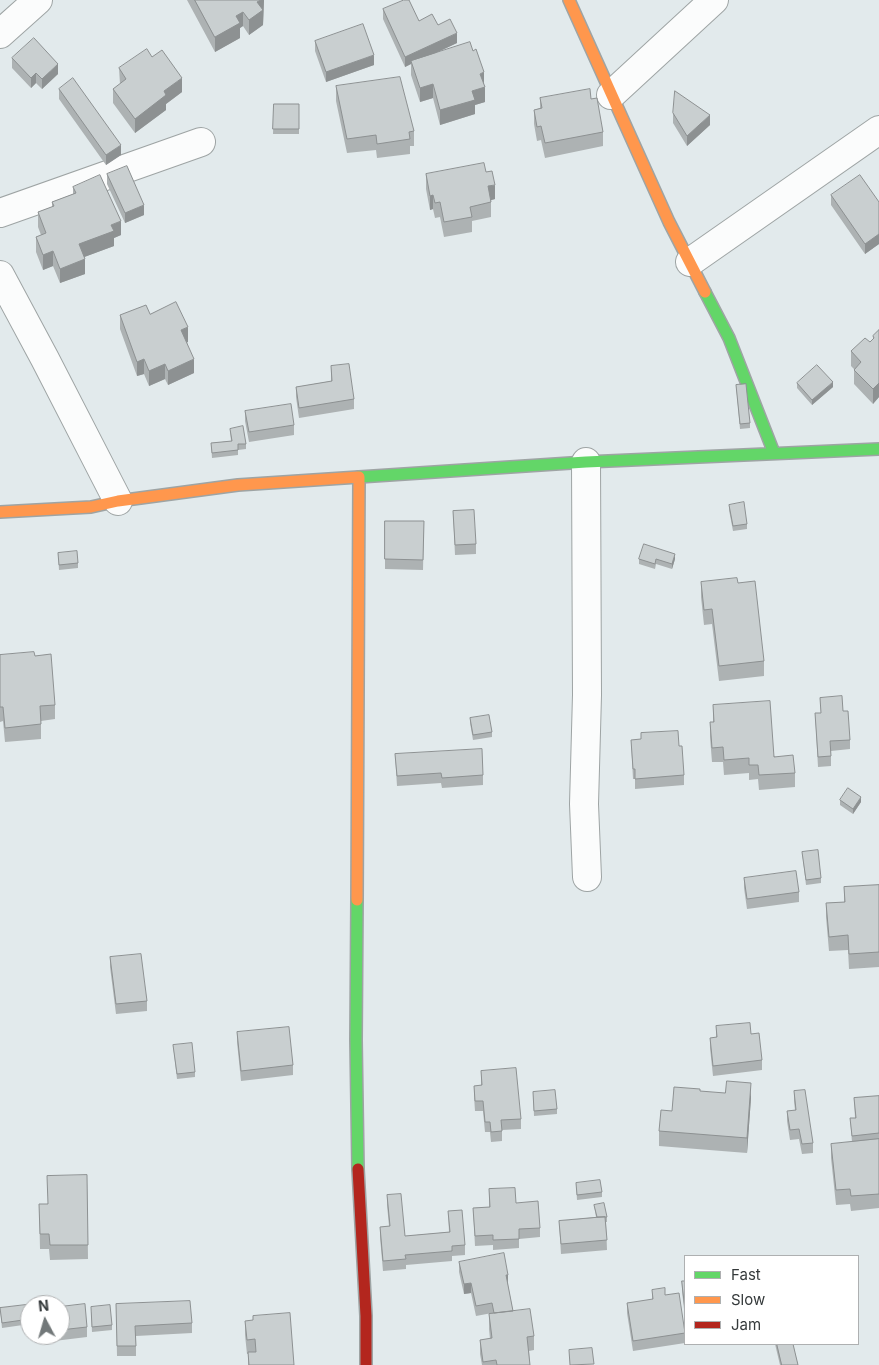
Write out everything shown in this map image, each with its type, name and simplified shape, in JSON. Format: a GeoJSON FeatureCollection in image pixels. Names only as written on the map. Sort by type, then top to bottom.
{"type":"FeatureCollection","features":[{"type":"Feature","properties":{"kind":"street"},"geometry":{"type":"LineString","coordinates":[[0,34],[38,0]]}},
{"type":"Feature","properties":{"kind":"street"},"geometry":{"type":"LineString","coordinates":[[569,0],[658,197],[729,338],[774,453]]}},
{"type":"Feature","properties":{"kind":"street"},"geometry":{"type":"LineString","coordinates":[[611,95],[714,0]]}},
{"type":"Feature","properties":{"kind":"street"},"geometry":{"type":"LineString","coordinates":[[690,262],[879,130]]}},
{"type":"Feature","properties":{"kind":"street"},"geometry":{"type":"LineString","coordinates":[[0,213],[201,142]]}},
{"type":"Feature","properties":{"kind":"street"},"geometry":{"type":"LineString","coordinates":[[0,275],[118,502]]}},
{"type":"Feature","properties":{"kind":"street"},"geometry":{"type":"LineString","coordinates":[[0,512],[91,507],[238,485],[586,462],[879,449]]}},
{"type":"Feature","properties":{"kind":"street"},"geometry":{"type":"LineString","coordinates":[[586,462],[587,695],[584,804],[586,877]]}},
{"type":"Feature","properties":{"kind":"street"},"geometry":{"type":"LineString","coordinates":[[359,477],[356,1040],[358,1173],[366,1316],[366,1365]]}},
{"type":"Feature","properties":{"kind":"building"},"geometry":{"type":"Polygon","coordinates":[[[195,0],[261,0],[257,2],[263,10],[249,20],[243,12],[236,16],[240,23],[215,37],[195,0]]]}},
{"type":"Feature","properties":{"kind":"building"},"geometry":{"type":"Polygon","coordinates":[[[404,0],[409,0],[419,21],[432,14],[438,25],[450,19],[457,33],[405,57],[383,9],[404,0]]]}},
{"type":"Feature","properties":{"kind":"building"},"geometry":{"type":"Polygon","coordinates":[[[363,24],[374,55],[326,72],[315,41],[363,24]]]}},
{"type":"Feature","properties":{"kind":"building"},"geometry":{"type":"Polygon","coordinates":[[[34,38],[58,64],[42,79],[36,73],[31,78],[12,58],[34,38]]]}},
{"type":"Feature","properties":{"kind":"building"},"geometry":{"type":"Polygon","coordinates":[[[470,42],[473,51],[476,49],[484,72],[480,74],[485,87],[472,91],[475,100],[440,110],[433,84],[420,88],[411,61],[470,42]]]}},
{"type":"Feature","properties":{"kind":"building"},"geometry":{"type":"Polygon","coordinates":[[[147,49],[152,57],[162,50],[182,78],[164,91],[166,95],[135,119],[113,89],[126,79],[119,68],[147,49]]]}},
{"type":"Feature","properties":{"kind":"building"},"geometry":{"type":"Polygon","coordinates":[[[400,77],[414,131],[409,132],[410,139],[377,144],[376,135],[347,139],[336,86],[400,77]]]}},
{"type":"Feature","properties":{"kind":"building"},"geometry":{"type":"Polygon","coordinates":[[[73,78],[121,145],[106,155],[59,89],[73,78]]]}},
{"type":"Feature","properties":{"kind":"building"},"geometry":{"type":"Polygon","coordinates":[[[590,89],[591,99],[597,98],[603,132],[545,143],[541,126],[537,127],[534,110],[542,108],[540,98],[590,89]]]}},
{"type":"Feature","properties":{"kind":"building"},"geometry":{"type":"Polygon","coordinates":[[[675,91],[710,115],[687,136],[673,113],[675,91]]]}},
{"type":"Feature","properties":{"kind":"building"},"geometry":{"type":"Polygon","coordinates":[[[274,104],[299,104],[299,129],[273,129],[274,104]]]}},
{"type":"Feature","properties":{"kind":"building"},"geometry":{"type":"Polygon","coordinates":[[[484,163],[486,172],[492,171],[495,185],[488,186],[491,202],[470,207],[472,217],[444,222],[440,202],[435,203],[433,195],[430,196],[426,174],[484,163]]]}},
{"type":"Feature","properties":{"kind":"building"},"geometry":{"type":"Polygon","coordinates":[[[127,166],[144,205],[125,213],[107,174],[127,166]]]}},
{"type":"Feature","properties":{"kind":"building"},"geometry":{"type":"Polygon","coordinates":[[[100,175],[121,221],[111,225],[114,231],[79,244],[85,259],[60,269],[53,251],[43,255],[36,237],[46,233],[38,212],[54,206],[52,202],[76,193],[73,187],[100,175]]]}},
{"type":"Feature","properties":{"kind":"building"},"geometry":{"type":"Polygon","coordinates":[[[860,175],[879,202],[879,234],[865,244],[831,195],[860,175]]]}},
{"type":"Feature","properties":{"kind":"building"},"geometry":{"type":"Polygon","coordinates":[[[176,302],[188,327],[181,330],[194,359],[168,371],[165,364],[149,371],[144,359],[137,362],[120,315],[146,305],[150,314],[176,302]]]}},
{"type":"Feature","properties":{"kind":"building"},"geometry":{"type":"Polygon","coordinates":[[[879,330],[879,383],[873,389],[854,370],[861,362],[851,351],[865,338],[870,342],[879,330]]]}},
{"type":"Feature","properties":{"kind":"building"},"geometry":{"type":"Polygon","coordinates":[[[349,364],[354,399],[299,408],[296,387],[332,381],[331,366],[349,364]]]}},
{"type":"Feature","properties":{"kind":"building"},"geometry":{"type":"Polygon","coordinates":[[[817,365],[833,382],[812,400],[797,383],[817,365]]]}},
{"type":"Feature","properties":{"kind":"building"},"geometry":{"type":"Polygon","coordinates":[[[746,384],[750,423],[740,424],[736,385],[746,384]]]}},
{"type":"Feature","properties":{"kind":"building"},"geometry":{"type":"Polygon","coordinates":[[[291,404],[294,425],[249,432],[245,411],[291,404]]]}},
{"type":"Feature","properties":{"kind":"building"},"geometry":{"type":"Polygon","coordinates":[[[243,426],[246,444],[238,444],[238,450],[212,453],[211,443],[232,441],[230,429],[243,426]]]}},
{"type":"Feature","properties":{"kind":"building"},"geometry":{"type":"Polygon","coordinates":[[[744,502],[747,524],[733,526],[729,505],[744,502]]]}},
{"type":"Feature","properties":{"kind":"building"},"geometry":{"type":"Polygon","coordinates":[[[474,510],[476,544],[455,545],[453,511],[474,510]]]}},
{"type":"Feature","properties":{"kind":"building"},"geometry":{"type":"Polygon","coordinates":[[[385,521],[424,521],[423,560],[385,559],[385,521]]]}},
{"type":"Feature","properties":{"kind":"building"},"geometry":{"type":"Polygon","coordinates":[[[644,544],[675,554],[672,564],[656,559],[655,564],[639,559],[644,544]]]}},
{"type":"Feature","properties":{"kind":"building"},"geometry":{"type":"Polygon","coordinates":[[[77,551],[78,563],[59,565],[58,553],[77,551]]]}},
{"type":"Feature","properties":{"kind":"building"},"geometry":{"type":"Polygon","coordinates":[[[737,578],[738,583],[755,581],[764,661],[719,666],[712,609],[704,610],[701,582],[737,578]]]}},
{"type":"Feature","properties":{"kind":"building"},"geometry":{"type":"Polygon","coordinates":[[[34,652],[35,656],[51,654],[55,705],[40,706],[41,724],[5,728],[3,707],[0,707],[0,655],[34,652]]]}},
{"type":"Feature","properties":{"kind":"building"},"geometry":{"type":"Polygon","coordinates":[[[842,696],[843,711],[848,711],[850,740],[830,741],[831,756],[818,757],[815,713],[821,713],[820,698],[842,696]]]}},
{"type":"Feature","properties":{"kind":"building"},"geometry":{"type":"Polygon","coordinates":[[[770,701],[774,757],[793,755],[795,773],[759,775],[758,765],[749,765],[749,758],[724,760],[723,747],[712,748],[710,722],[714,722],[713,705],[770,701]]]}},
{"type":"Feature","properties":{"kind":"building"},"geometry":{"type":"Polygon","coordinates":[[[489,715],[492,732],[473,735],[470,718],[489,715]]]}},
{"type":"Feature","properties":{"kind":"building"},"geometry":{"type":"Polygon","coordinates":[[[678,731],[679,746],[682,746],[684,775],[635,779],[631,740],[641,739],[641,733],[678,731]]]}},
{"type":"Feature","properties":{"kind":"building"},"geometry":{"type":"Polygon","coordinates":[[[482,749],[483,775],[442,778],[441,773],[397,776],[395,754],[482,749]]]}},
{"type":"Feature","properties":{"kind":"building"},"geometry":{"type":"Polygon","coordinates":[[[848,788],[861,797],[853,809],[840,800],[848,788]]]}},
{"type":"Feature","properties":{"kind":"building"},"geometry":{"type":"Polygon","coordinates":[[[818,850],[821,878],[806,880],[802,852],[818,850]]]}},
{"type":"Feature","properties":{"kind":"building"},"geometry":{"type":"Polygon","coordinates":[[[796,871],[799,892],[747,899],[744,878],[796,871]]]}},
{"type":"Feature","properties":{"kind":"building"},"geometry":{"type":"Polygon","coordinates":[[[879,885],[879,952],[849,954],[848,935],[829,937],[826,903],[845,902],[844,887],[879,885]]]}},
{"type":"Feature","properties":{"kind":"building"},"geometry":{"type":"Polygon","coordinates":[[[141,954],[147,1001],[116,1004],[110,957],[141,954]]]}},
{"type":"Feature","properties":{"kind":"building"},"geometry":{"type":"Polygon","coordinates":[[[750,1023],[751,1034],[759,1033],[762,1060],[713,1066],[710,1038],[717,1037],[716,1026],[750,1023]]]}},
{"type":"Feature","properties":{"kind":"building"},"geometry":{"type":"Polygon","coordinates":[[[289,1027],[293,1065],[241,1071],[237,1032],[289,1027]]]}},
{"type":"Feature","properties":{"kind":"building"},"geometry":{"type":"Polygon","coordinates":[[[192,1043],[195,1072],[177,1074],[173,1045],[192,1043]]]}},
{"type":"Feature","properties":{"kind":"building"},"geometry":{"type":"Polygon","coordinates":[[[516,1068],[521,1119],[501,1120],[502,1131],[491,1132],[490,1122],[485,1122],[483,1101],[475,1101],[474,1086],[482,1085],[481,1071],[516,1068]]]}},
{"type":"Feature","properties":{"kind":"building"},"geometry":{"type":"Polygon","coordinates":[[[727,1081],[751,1083],[747,1138],[659,1131],[661,1110],[672,1111],[674,1087],[725,1093],[727,1081]]]}},
{"type":"Feature","properties":{"kind":"building"},"geometry":{"type":"Polygon","coordinates":[[[555,1090],[557,1109],[534,1111],[533,1092],[555,1090]]]}},
{"type":"Feature","properties":{"kind":"building"},"geometry":{"type":"Polygon","coordinates":[[[805,1090],[813,1143],[802,1144],[799,1129],[790,1130],[787,1111],[796,1110],[794,1091],[805,1090]]]}},
{"type":"Feature","properties":{"kind":"building"},"geometry":{"type":"Polygon","coordinates":[[[879,1096],[879,1133],[852,1136],[850,1118],[856,1118],[854,1098],[879,1096]]]}},
{"type":"Feature","properties":{"kind":"building"},"geometry":{"type":"Polygon","coordinates":[[[879,1139],[879,1194],[851,1196],[850,1189],[836,1190],[831,1144],[879,1139]]]}},
{"type":"Feature","properties":{"kind":"building"},"geometry":{"type":"Polygon","coordinates":[[[87,1175],[88,1245],[50,1245],[49,1234],[40,1234],[39,1204],[48,1204],[47,1176],[87,1175]]]}},
{"type":"Feature","properties":{"kind":"building"},"geometry":{"type":"Polygon","coordinates":[[[600,1180],[602,1192],[577,1195],[576,1183],[600,1180]]]}},
{"type":"Feature","properties":{"kind":"building"},"geometry":{"type":"Polygon","coordinates":[[[515,1188],[516,1203],[538,1201],[540,1228],[519,1229],[519,1239],[493,1240],[493,1235],[475,1236],[473,1208],[490,1207],[489,1189],[515,1188]]]}},
{"type":"Feature","properties":{"kind":"building"},"geometry":{"type":"Polygon","coordinates":[[[401,1194],[405,1236],[450,1232],[448,1211],[462,1210],[465,1245],[452,1246],[452,1251],[405,1255],[406,1259],[383,1261],[380,1227],[390,1226],[387,1195],[401,1194]]]}},
{"type":"Feature","properties":{"kind":"building"},"geometry":{"type":"Polygon","coordinates":[[[604,1203],[607,1217],[597,1217],[594,1205],[604,1203]]]}},
{"type":"Feature","properties":{"kind":"building"},"geometry":{"type":"Polygon","coordinates":[[[605,1217],[607,1240],[561,1244],[559,1221],[605,1217]]]}},
{"type":"Feature","properties":{"kind":"building"},"geometry":{"type":"Polygon","coordinates":[[[504,1253],[513,1311],[494,1313],[492,1303],[476,1306],[471,1283],[464,1284],[459,1262],[504,1253]]]}},
{"type":"Feature","properties":{"kind":"building"},"geometry":{"type":"Polygon","coordinates":[[[682,1281],[684,1281],[684,1300],[682,1281]]]}},
{"type":"Feature","properties":{"kind":"building"},"geometry":{"type":"Polygon","coordinates":[[[665,1288],[665,1295],[679,1293],[684,1333],[633,1341],[627,1303],[653,1299],[652,1290],[665,1288]]]}},
{"type":"Feature","properties":{"kind":"building"},"geometry":{"type":"Polygon","coordinates":[[[190,1301],[192,1323],[135,1326],[136,1346],[117,1346],[116,1304],[190,1301]]]}},
{"type":"Feature","properties":{"kind":"building"},"geometry":{"type":"Polygon","coordinates":[[[85,1304],[87,1327],[70,1329],[70,1306],[85,1304]]]}},
{"type":"Feature","properties":{"kind":"building"},"geometry":{"type":"Polygon","coordinates":[[[110,1305],[112,1325],[92,1327],[91,1307],[110,1305]]]}},
{"type":"Feature","properties":{"kind":"building"},"geometry":{"type":"Polygon","coordinates":[[[20,1306],[20,1320],[2,1323],[0,1308],[20,1306]]]}},
{"type":"Feature","properties":{"kind":"building"},"geometry":{"type":"Polygon","coordinates":[[[530,1309],[534,1336],[527,1337],[530,1365],[497,1365],[496,1360],[483,1362],[480,1340],[492,1338],[489,1314],[530,1309]]]}},
{"type":"Feature","properties":{"kind":"building"},"geometry":{"type":"Polygon","coordinates":[[[290,1313],[294,1365],[249,1365],[248,1352],[256,1352],[255,1339],[247,1340],[245,1321],[253,1320],[253,1316],[290,1313]]]}},
{"type":"Feature","properties":{"kind":"building"},"geometry":{"type":"Polygon","coordinates":[[[777,1345],[793,1345],[798,1365],[782,1365],[777,1345]]]}},
{"type":"Feature","properties":{"kind":"building"},"geometry":{"type":"Polygon","coordinates":[[[592,1348],[594,1364],[570,1365],[569,1350],[592,1348]]]}},
{"type":"Feature","properties":{"kind":"traffic: fast"},"geometry":{"type":"LineString","coordinates":[[705,292],[729,338],[774,453]]}},
{"type":"Feature","properties":{"kind":"traffic: fast"},"geometry":{"type":"LineString","coordinates":[[359,477],[586,462],[879,449]]}},
{"type":"Feature","properties":{"kind":"traffic: fast"},"geometry":{"type":"LineString","coordinates":[[357,900],[356,1040],[358,1169]]}},
{"type":"Feature","properties":{"kind":"traffic: slow"},"geometry":{"type":"LineString","coordinates":[[569,0],[669,222],[705,292]]}},
{"type":"Feature","properties":{"kind":"traffic: slow"},"geometry":{"type":"LineString","coordinates":[[357,900],[359,477]]}},
{"type":"Feature","properties":{"kind":"traffic: slow"},"geometry":{"type":"LineString","coordinates":[[0,512],[91,507],[118,501],[238,485],[359,477]]}},
{"type":"Feature","properties":{"kind":"traffic: jam"},"geometry":{"type":"LineString","coordinates":[[358,1169],[366,1316],[366,1365]]}}]}
